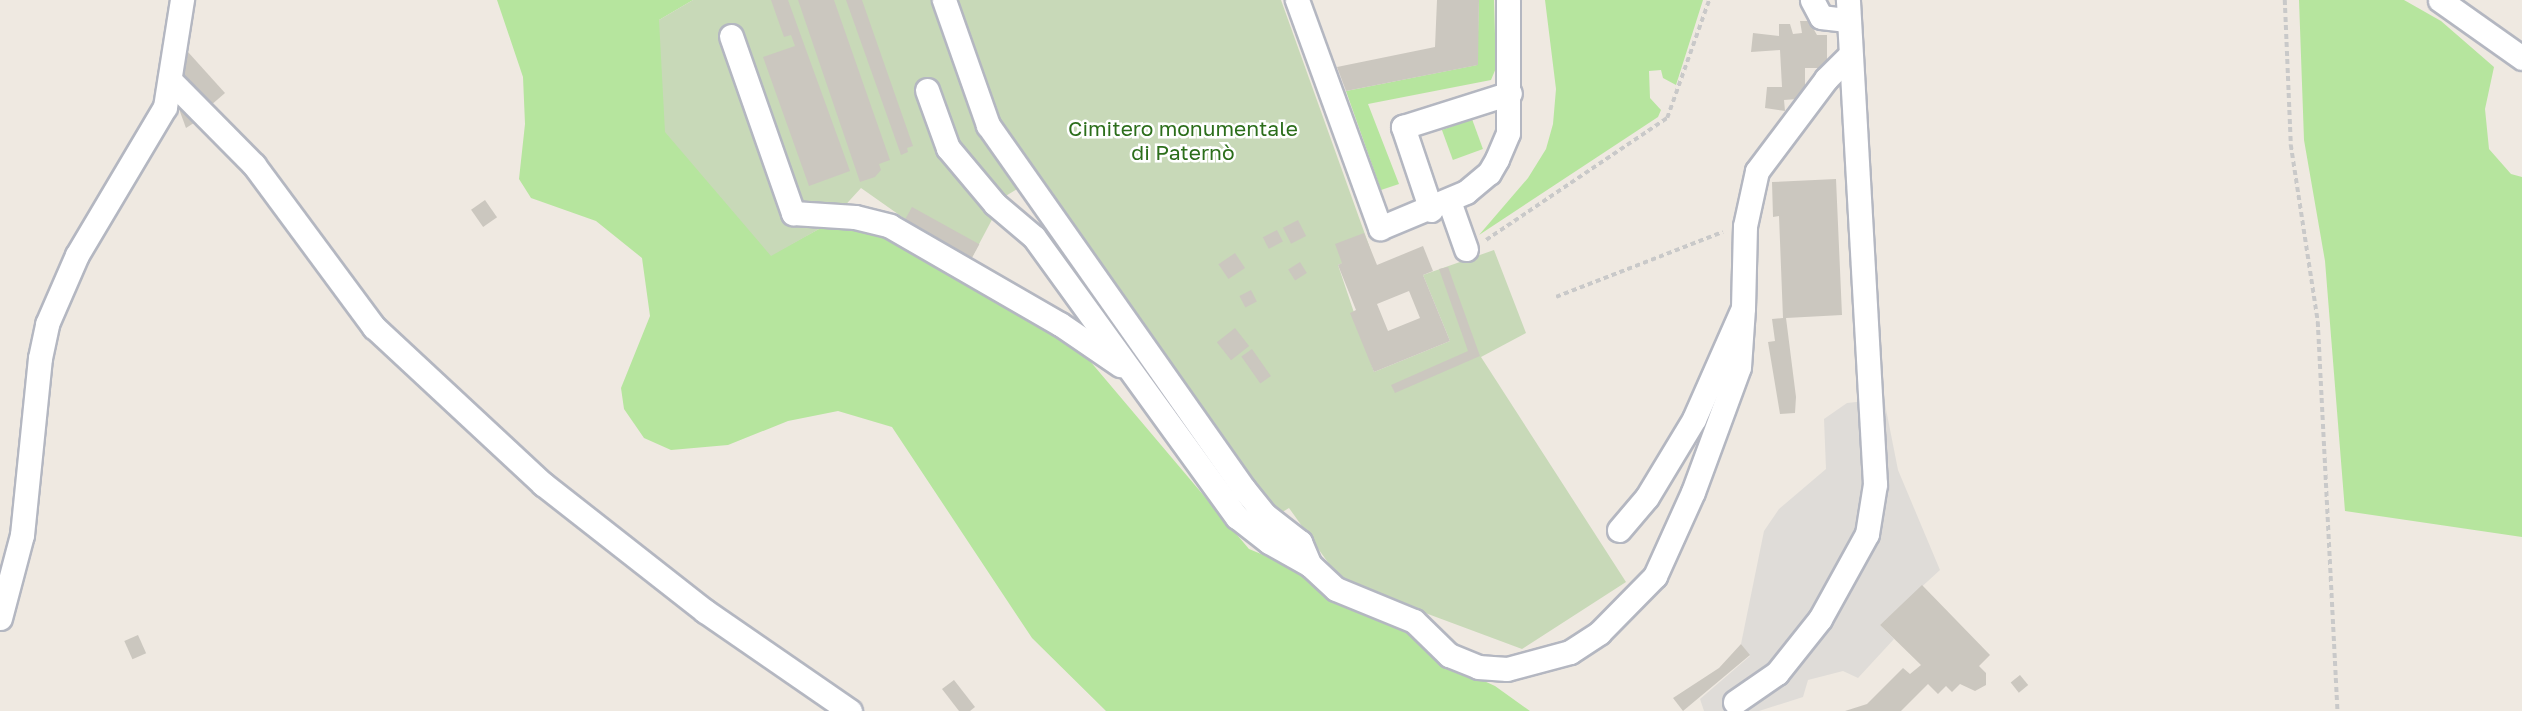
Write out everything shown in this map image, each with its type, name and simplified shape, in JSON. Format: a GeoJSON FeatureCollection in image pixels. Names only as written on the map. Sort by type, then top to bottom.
{"type":"FeatureCollection","features":[{"type":"Feature","properties":{"kind":"street"},"geometry":{"type":"LineString","coordinates":[[0,618],[22,535],[40,358],[47,324],[78,255],[158,123],[171,81],[182,0]]}},
{"type":"Feature","properties":{"kind":"street"},"geometry":{"type":"LineString","coordinates":[[944,0],[988,125],[1244,489],[1264,514],[1300,542],[1310,565]]}},
{"type":"Feature","properties":{"kind":"street"},"geometry":{"type":"LineString","coordinates":[[1297,0],[1380,228],[1440,206],[1489,173],[1508,133],[1508,0]]}},
{"type":"Feature","properties":{"kind":"street"},"geometry":{"type":"LineString","coordinates":[[1735,702],[1777,673],[1820,619],[1867,534],[1875,484],[1847,10],[1821,17],[1812,0]]}},
{"type":"Feature","properties":{"kind":"street"},"geometry":{"type":"LineString","coordinates":[[2440,0],[2522,58]]}},
{"type":"Feature","properties":{"kind":"street"},"geometry":{"type":"LineString","coordinates":[[731,36],[793,213],[855,217],[890,226],[1060,324],[1134,374]]}},
{"type":"Feature","properties":{"kind":"street"},"geometry":{"type":"LineString","coordinates":[[928,90],[948,148],[995,204],[1034,237],[1237,517],[1269,542],[1310,565],[1336,589],[1414,621],[1450,655],[1478,667],[1507,669],[1570,652],[1608,626],[1655,576],[1740,367],[1745,226],[1756,171],[1826,79],[1848,57]]}},
{"type":"Feature","properties":{"kind":"street"},"geometry":{"type":"LineString","coordinates":[[171,81],[254,165],[373,327],[543,484],[705,611],[850,711]]}},
{"type":"Feature","properties":{"kind":"street"},"geometry":{"type":"LineString","coordinates":[[1466,249],[1440,206],[1403,127],[1510,93]]}},
{"type":"Feature","properties":{"kind":"street"},"geometry":{"type":"LineString","coordinates":[[1619,530],[1647,497],[1694,419],[1743,308]]}},
{"type":"Feature","properties":{"kind":"path"},"geometry":{"type":"LineString","coordinates":[[1466,249],[1487,240],[1667,118],[1709,0]]}},
{"type":"Feature","properties":{"kind":"path"},"geometry":{"type":"LineString","coordinates":[[2286,0],[2291,145],[2318,322],[2338,711]]}},
{"type":"Feature","properties":{"kind":"path"},"geometry":{"type":"LineString","coordinates":[[1556,297],[1713,234],[1745,226]]}},
{"type":"Feature","properties":{"kind":"green space"},"geometry":{"type":"Polygon","coordinates":[[[497,0],[693,0],[659,20],[771,255],[828,224],[854,224],[900,241],[1058,333],[1084,354],[1249,549],[1312,575],[1417,635],[1436,659],[1495,686],[1530,711],[1106,711],[1032,638],[892,427],[838,411],[788,421],[728,445],[671,450],[644,438],[624,409],[621,388],[650,316],[642,258],[596,221],[531,198],[519,179],[525,124],[523,77],[497,0]]]}},
{"type":"Feature","properties":{"kind":"green space","name":"Cimitero monumentale di Paternò"},"geometry":{"type":"Polygon","coordinates":[[[693,0],[1281,0],[1371,251],[1338,265],[1374,372],[1450,341],[1423,275],[1494,250],[1526,333],[1481,357],[1626,582],[1522,649],[1342,582],[1289,508],[1279,514],[1274,509],[1019,188],[1004,197],[970,261],[903,223],[905,219],[861,188],[828,224],[771,256],[665,132],[659,20],[693,0]]]}},
{"type":"Feature","properties":{"kind":"green space"},"geometry":{"type":"Polygon","coordinates":[[[1479,0],[1494,0],[1496,68],[1491,80],[1368,104],[1399,184],[1381,190],[1346,91],[1477,65],[1479,0]]]}},
{"type":"Feature","properties":{"kind":"green space"},"geometry":{"type":"Polygon","coordinates":[[[1545,0],[1703,0],[1676,85],[1663,78],[1661,70],[1649,71],[1650,98],[1661,110],[1658,117],[1479,235],[1528,178],[1546,149],[1553,124],[1556,89],[1545,0]]]}},
{"type":"Feature","properties":{"kind":"green space"},"geometry":{"type":"Polygon","coordinates":[[[2299,0],[2404,0],[2441,21],[2494,67],[2485,109],[2489,149],[2511,174],[2522,177],[2522,537],[2345,511],[2325,261],[2304,140],[2299,0]]]}},
{"type":"Feature","properties":{"kind":"green space"},"geometry":{"type":"Polygon","coordinates":[[[1472,119],[1483,149],[1453,160],[1442,130],[1472,119]]]}},
{"type":"Feature","properties":{"kind":"shaded area"},"geometry":{"type":"Polygon","coordinates":[[[1884,399],[1898,470],[1940,570],[1880,625],[1894,639],[1858,678],[1843,671],[1808,680],[1803,697],[1759,711],[1704,711],[1700,699],[1750,656],[1741,644],[1764,531],[1779,509],[1826,469],[1824,419],[1847,403],[1884,399]]]}},
{"type":"Feature","properties":{"kind":"building"},"geometry":{"type":"Polygon","coordinates":[[[771,0],[788,0],[850,171],[809,186],[763,57],[795,46],[791,35],[784,37],[771,0]]]}},
{"type":"Feature","properties":{"kind":"building"},"geometry":{"type":"Polygon","coordinates":[[[798,0],[834,0],[890,160],[879,164],[881,170],[875,177],[860,182],[798,0]]]}},
{"type":"Feature","properties":{"kind":"building"},"geometry":{"type":"Polygon","coordinates":[[[846,0],[862,0],[913,146],[901,155],[846,0]]]}},
{"type":"Feature","properties":{"kind":"building"},"geometry":{"type":"Polygon","coordinates":[[[1437,0],[1479,0],[1478,65],[1346,91],[1337,67],[1435,47],[1437,0]]]}},
{"type":"Feature","properties":{"kind":"building"},"geometry":{"type":"Polygon","coordinates":[[[1800,21],[1809,21],[1817,35],[1827,35],[1827,68],[1805,68],[1805,86],[1797,99],[1784,100],[1785,111],[1765,108],[1767,87],[1782,87],[1780,50],[1751,52],[1753,33],[1779,36],[1779,24],[1790,24],[1793,34],[1802,33],[1800,21]]]}},
{"type":"Feature","properties":{"kind":"building"},"geometry":{"type":"Polygon","coordinates":[[[188,52],[225,93],[210,106],[183,78],[188,52]]]}},
{"type":"Feature","properties":{"kind":"building"},"geometry":{"type":"Polygon","coordinates":[[[179,105],[197,121],[186,128],[179,105]]]}},
{"type":"Feature","properties":{"kind":"building"},"geometry":{"type":"Polygon","coordinates":[[[1836,179],[1842,315],[1786,318],[1796,397],[1795,413],[1780,414],[1768,342],[1775,341],[1772,319],[1783,318],[1779,216],[1773,217],[1772,182],[1836,179]]]}},
{"type":"Feature","properties":{"kind":"building"},"geometry":{"type":"Polygon","coordinates":[[[485,200],[497,217],[483,227],[471,210],[485,200]]]}},
{"type":"Feature","properties":{"kind":"building"},"geometry":{"type":"Polygon","coordinates":[[[912,207],[979,244],[971,260],[903,223],[912,207]]]}},
{"type":"Feature","properties":{"kind":"building"},"geometry":{"type":"Polygon","coordinates":[[[1298,220],[1306,236],[1291,244],[1283,228],[1298,220]]]}},
{"type":"Feature","properties":{"kind":"building"},"geometry":{"type":"Polygon","coordinates":[[[1277,230],[1283,242],[1269,249],[1263,237],[1277,230]]]}},
{"type":"Feature","properties":{"kind":"building"},"geometry":{"type":"Polygon","coordinates":[[[1364,233],[1377,265],[1423,246],[1433,271],[1423,275],[1450,341],[1374,372],[1350,313],[1356,310],[1338,265],[1342,263],[1335,244],[1364,233]],[[1409,291],[1377,304],[1388,331],[1420,318],[1409,291]]]}},
{"type":"Feature","properties":{"kind":"building"},"geometry":{"type":"Polygon","coordinates":[[[1235,253],[1245,268],[1228,279],[1218,264],[1235,253]]]}},
{"type":"Feature","properties":{"kind":"building"},"geometry":{"type":"Polygon","coordinates":[[[1300,262],[1307,273],[1295,280],[1288,269],[1300,262]]]}},
{"type":"Feature","properties":{"kind":"building"},"geometry":{"type":"Polygon","coordinates":[[[1448,267],[1480,356],[1395,393],[1391,385],[1468,351],[1439,269],[1448,267]]]}},
{"type":"Feature","properties":{"kind":"building"},"geometry":{"type":"Polygon","coordinates":[[[1251,290],[1257,302],[1245,307],[1239,296],[1251,290]]]}},
{"type":"Feature","properties":{"kind":"building"},"geometry":{"type":"Polygon","coordinates":[[[1235,328],[1249,346],[1231,360],[1217,342],[1235,328]]]}},
{"type":"Feature","properties":{"kind":"building"},"geometry":{"type":"Polygon","coordinates":[[[1252,349],[1271,376],[1260,383],[1241,356],[1252,349]]]}},
{"type":"Feature","properties":{"kind":"building"},"geometry":{"type":"Polygon","coordinates":[[[1922,585],[1990,655],[1979,666],[1986,673],[1986,685],[1975,691],[1960,684],[1952,692],[1946,686],[1938,694],[1928,684],[1901,711],[1845,711],[1867,704],[1903,668],[1910,674],[1921,665],[1880,625],[1922,585]]]}},
{"type":"Feature","properties":{"kind":"building"},"geometry":{"type":"Polygon","coordinates":[[[138,635],[146,653],[132,659],[124,641],[138,635]]]}},
{"type":"Feature","properties":{"kind":"building"},"geometry":{"type":"Polygon","coordinates":[[[1741,644],[1750,655],[1683,711],[1673,698],[1719,668],[1741,644]]]}},
{"type":"Feature","properties":{"kind":"building"},"geometry":{"type":"Polygon","coordinates":[[[2020,675],[2028,685],[2019,693],[2011,683],[2020,675]]]}},
{"type":"Feature","properties":{"kind":"building"},"geometry":{"type":"Polygon","coordinates":[[[954,680],[975,707],[970,711],[959,711],[942,689],[954,680]]]}}]}
